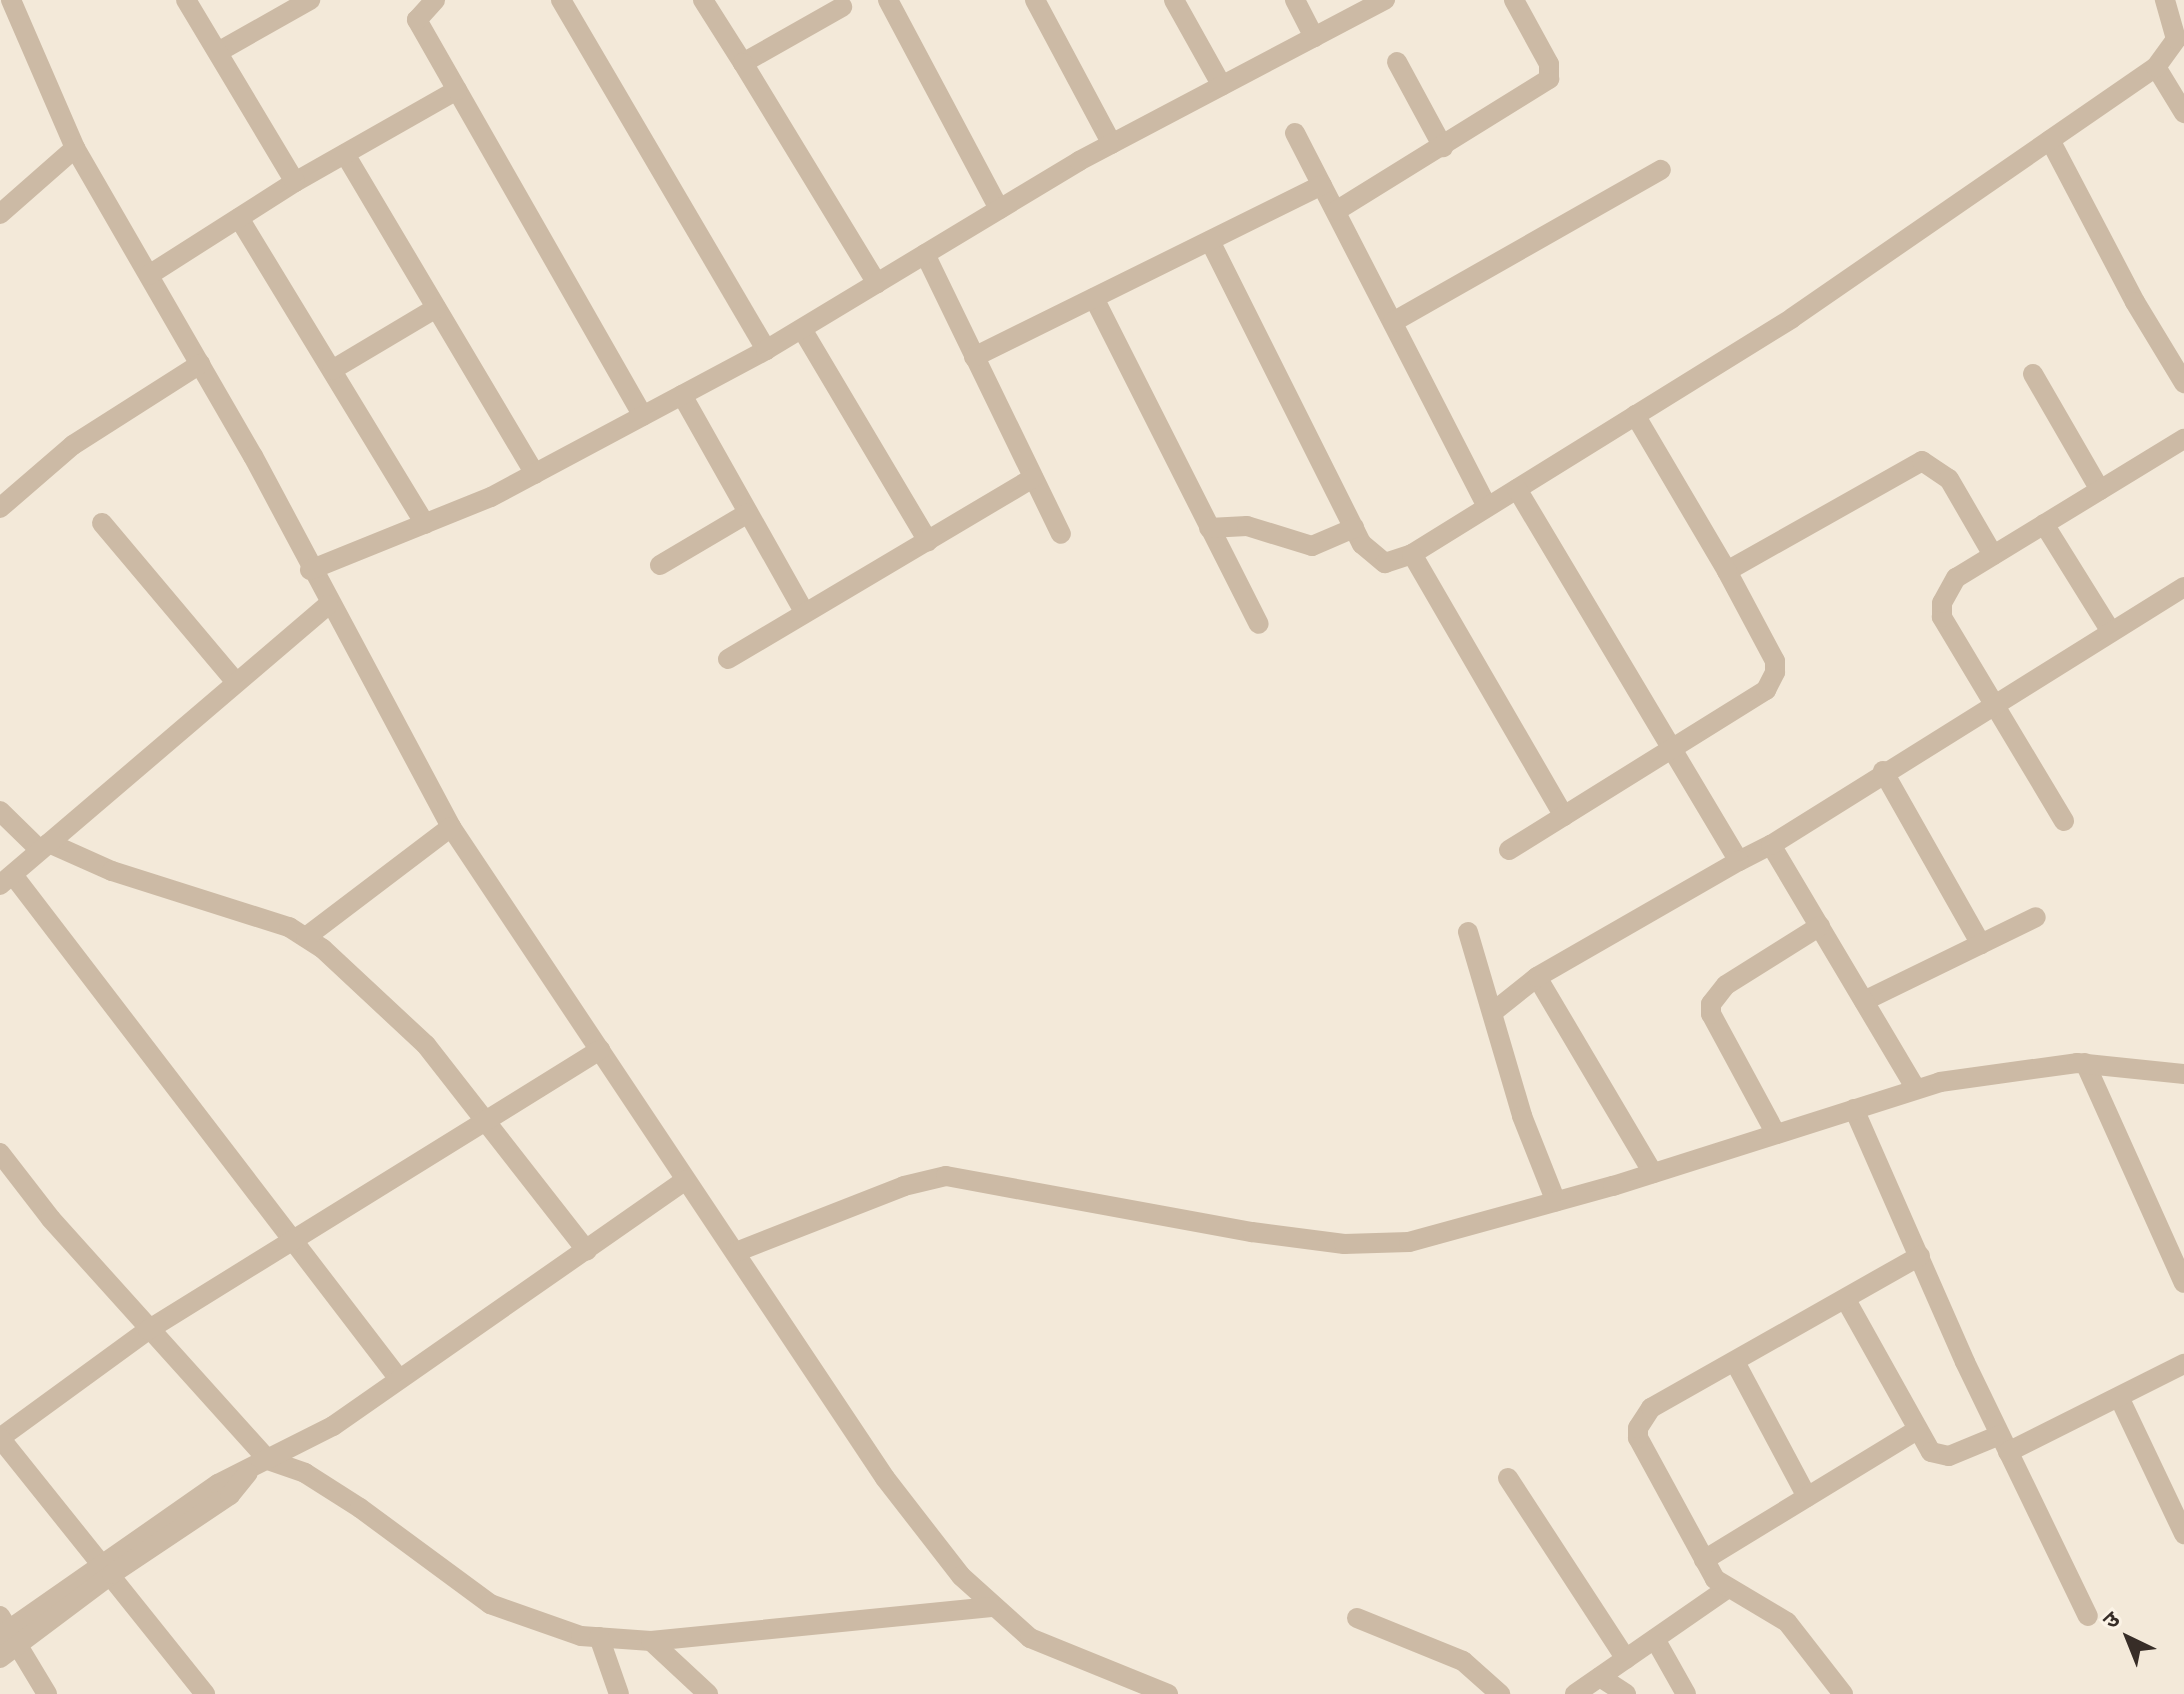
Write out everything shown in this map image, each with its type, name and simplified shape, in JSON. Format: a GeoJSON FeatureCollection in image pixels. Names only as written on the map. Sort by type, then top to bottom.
{"type":"FeatureCollection","features":[{"type":"Feature","properties":{"kind":"street"},"geometry":{"type":"LineString","coordinates":[[11,0],[75,148],[200,364],[451,827],[885,1478],[991,1607],[1030,1638],[1084,1665],[1162,1693]]}},
{"type":"Feature","properties":{"kind":"street"},"geometry":{"type":"LineString","coordinates":[[186,0],[295,182]]}},
{"type":"Feature","properties":{"kind":"street"},"geometry":{"type":"LineString","coordinates":[[218,52],[310,0]]}},
{"type":"Feature","properties":{"kind":"street"},"geometry":{"type":"LineString","coordinates":[[435,0],[417,20],[643,416]]}},
{"type":"Feature","properties":{"kind":"street"},"geometry":{"type":"LineString","coordinates":[[561,0],[766,350]]}},
{"type":"Feature","properties":{"kind":"street"},"geometry":{"type":"LineString","coordinates":[[703,0],[877,283]]}},
{"type":"Feature","properties":{"kind":"street"},"geometry":{"type":"LineString","coordinates":[[888,0],[999,209]]}},
{"type":"Feature","properties":{"kind":"street"},"geometry":{"type":"LineString","coordinates":[[1035,0],[1112,144]]}},
{"type":"Feature","properties":{"kind":"street"},"geometry":{"type":"LineString","coordinates":[[1174,0],[1222,86]]}},
{"type":"Feature","properties":{"kind":"street"},"geometry":{"type":"LineString","coordinates":[[1295,0],[1314,37]]}},
{"type":"Feature","properties":{"kind":"street"},"geometry":{"type":"LineString","coordinates":[[310,570],[425,524],[535,474],[766,350],[1112,144],[1385,0]]}},
{"type":"Feature","properties":{"kind":"street"},"geometry":{"type":"LineString","coordinates":[[1336,211],[1549,79],[1549,64],[1514,0]]}},
{"type":"Feature","properties":{"kind":"street"},"geometry":{"type":"LineString","coordinates":[[1210,241],[1354,528],[1377,561],[1385,563],[1412,554],[1792,318],[2156,67],[2176,39],[2165,0]]}},
{"type":"Feature","properties":{"kind":"street"},"geometry":{"type":"LineString","coordinates":[[743,63],[846,2]]}},
{"type":"Feature","properties":{"kind":"street"},"geometry":{"type":"LineString","coordinates":[[1397,62],[1443,147]]}},
{"type":"Feature","properties":{"kind":"street"},"geometry":{"type":"LineString","coordinates":[[2156,67],[2184,113]]}},
{"type":"Feature","properties":{"kind":"street"},"geometry":{"type":"LineString","coordinates":[[149,275],[295,182],[457,90]]}},
{"type":"Feature","properties":{"kind":"street"},"geometry":{"type":"LineString","coordinates":[[1295,133],[1487,507]]}},
{"type":"Feature","properties":{"kind":"street"},"geometry":{"type":"LineString","coordinates":[[2050,140],[2135,302],[2184,383]]}},
{"type":"Feature","properties":{"kind":"street"},"geometry":{"type":"LineString","coordinates":[[0,214],[75,148]]}},
{"type":"Feature","properties":{"kind":"street"},"geometry":{"type":"LineString","coordinates":[[345,154],[535,474]]}},
{"type":"Feature","properties":{"kind":"street"},"geometry":{"type":"LineString","coordinates":[[1393,322],[1661,170]]}},
{"type":"Feature","properties":{"kind":"street"},"geometry":{"type":"LineString","coordinates":[[974,357],[1322,185]]}},
{"type":"Feature","properties":{"kind":"street"},"geometry":{"type":"LineString","coordinates":[[239,218],[425,524]]}},
{"type":"Feature","properties":{"kind":"street"},"geometry":{"type":"LineString","coordinates":[[925,254],[1061,534]]}},
{"type":"Feature","properties":{"kind":"street"},"geometry":{"type":"LineString","coordinates":[[1094,298],[1259,624]]}},
{"type":"Feature","properties":{"kind":"street"},"geometry":{"type":"LineString","coordinates":[[332,370],[436,308]]}},
{"type":"Feature","properties":{"kind":"street"},"geometry":{"type":"LineString","coordinates":[[802,329],[928,541]]}},
{"type":"Feature","properties":{"kind":"street"},"geometry":{"type":"LineString","coordinates":[[0,508],[73,445],[200,364]]}},
{"type":"Feature","properties":{"kind":"street"},"geometry":{"type":"LineString","coordinates":[[2033,374],[2100,490]]}},
{"type":"Feature","properties":{"kind":"street"},"geometry":{"type":"LineString","coordinates":[[682,395],[805,613]]}},
{"type":"Feature","properties":{"kind":"street"},"geometry":{"type":"LineString","coordinates":[[1509,850],[1766,690],[1775,672],[1727,571],[1635,415]]}},
{"type":"Feature","properties":{"kind":"street"},"geometry":{"type":"LineString","coordinates":[[2064,821],[1996,701],[1942,617],[1947,589],[1993,555],[2184,439]]}},
{"type":"Feature","properties":{"kind":"street"},"geometry":{"type":"LineString","coordinates":[[1727,571],[1922,461],[1949,479],[1993,555]]}},
{"type":"Feature","properties":{"kind":"street"},"geometry":{"type":"LineString","coordinates":[[728,659],[1033,478]]}},
{"type":"Feature","properties":{"kind":"street"},"geometry":{"type":"LineString","coordinates":[[1517,489],[1739,861]]}},
{"type":"Feature","properties":{"kind":"street"},"geometry":{"type":"LineString","coordinates":[[660,565],[748,513]]}},
{"type":"Feature","properties":{"kind":"street"},"geometry":{"type":"LineString","coordinates":[[102,523],[236,682]]}},
{"type":"Feature","properties":{"kind":"street"},"geometry":{"type":"LineString","coordinates":[[2044,524],[2110,630]]}},
{"type":"Feature","properties":{"kind":"street"},"geometry":{"type":"LineString","coordinates":[[1209,528],[1247,526],[1312,546],[1354,528]]}},
{"type":"Feature","properties":{"kind":"street"},"geometry":{"type":"LineString","coordinates":[[1412,554],[1564,816]]}},
{"type":"Feature","properties":{"kind":"street"},"geometry":{"type":"LineString","coordinates":[[1493,1012],[1537,977],[1771,845],[1883,771],[2184,587]]}},
{"type":"Feature","properties":{"kind":"street"},"geometry":{"type":"LineString","coordinates":[[328,605],[6,880],[399,1379]]}},
{"type":"Feature","properties":{"kind":"street"},"geometry":{"type":"LineString","coordinates":[[1883,771],[1981,944]]}},
{"type":"Feature","properties":{"kind":"street"},"geometry":{"type":"LineString","coordinates":[[0,811],[44,846],[289,927],[306,937],[426,1045],[587,1251]]}},
{"type":"Feature","properties":{"kind":"street"},"geometry":{"type":"LineString","coordinates":[[306,937],[451,827]]}},
{"type":"Feature","properties":{"kind":"street"},"geometry":{"type":"LineString","coordinates":[[1771,845],[1916,1089]]}},
{"type":"Feature","properties":{"kind":"street"},"geometry":{"type":"LineString","coordinates":[[1864,1001],[2036,917]]}},
{"type":"Feature","properties":{"kind":"street"},"geometry":{"type":"LineString","coordinates":[[1776,1134],[1711,1014],[1711,1004],[1726,985],[1820,926]]}},
{"type":"Feature","properties":{"kind":"street"},"geometry":{"type":"LineString","coordinates":[[1468,932],[1522,1116],[1556,1202]]}},
{"type":"Feature","properties":{"kind":"street"},"geometry":{"type":"LineString","coordinates":[[1537,977],[1653,1173]]}},
{"type":"Feature","properties":{"kind":"street"},"geometry":{"type":"LineString","coordinates":[[205,1694],[0,1438],[148,1330],[293,1244],[600,1050]]}},
{"type":"Feature","properties":{"kind":"street"},"geometry":{"type":"LineString","coordinates":[[2085,1063],[2184,1283]]}},
{"type":"Feature","properties":{"kind":"street"},"geometry":{"type":"LineString","coordinates":[[736,1252],[904,1186],[946,1176],[1344,1244],[1409,1242],[1653,1173],[1916,1089],[2003,1071],[2085,1063],[2184,1074]]}},
{"type":"Feature","properties":{"kind":"street"},"geometry":{"type":"LineString","coordinates":[[1854,1109],[2004,1443],[2088,1616]]}},
{"type":"Feature","properties":{"kind":"street"},"geometry":{"type":"LineString","coordinates":[[0,1153],[260,1465],[305,1473],[490,1604],[530,1622],[599,1637],[651,1641],[991,1607]]}},
{"type":"Feature","properties":{"kind":"street"},"geometry":{"type":"LineString","coordinates":[[0,1658],[8,1631],[230,1495],[260,1465],[333,1426],[685,1180]]}},
{"type":"Feature","properties":{"kind":"street"},"geometry":{"type":"LineString","coordinates":[[1843,1694],[1787,1622],[1725,1590],[1704,1560],[1638,1438],[1638,1428],[1651,1408],[1920,1256]]}},
{"type":"Feature","properties":{"kind":"street"},"geometry":{"type":"LineString","coordinates":[[1846,1300],[1917,1430],[1940,1456],[2004,1443],[2119,1397],[2184,1364]]}},
{"type":"Feature","properties":{"kind":"street"},"geometry":{"type":"LineString","coordinates":[[1735,1362],[1807,1497]]}},
{"type":"Feature","properties":{"kind":"street"},"geometry":{"type":"LineString","coordinates":[[2119,1397],[2184,1534]]}},
{"type":"Feature","properties":{"kind":"street"},"geometry":{"type":"LineString","coordinates":[[1704,1560],[1917,1430]]}},
{"type":"Feature","properties":{"kind":"street"},"geometry":{"type":"LineString","coordinates":[[1508,1478],[1626,1659]]}},
{"type":"Feature","properties":{"kind":"street"},"geometry":{"type":"LineString","coordinates":[[1575,1694],[1725,1590]]}},
{"type":"Feature","properties":{"kind":"street"},"geometry":{"type":"LineString","coordinates":[[1357,1618],[1463,1661],[1500,1694]]}},
{"type":"Feature","properties":{"kind":"street"},"geometry":{"type":"LineString","coordinates":[[8,1631],[47,1694]]}},
{"type":"Feature","properties":{"kind":"street"},"geometry":{"type":"LineString","coordinates":[[599,1637],[619,1694]]}},
{"type":"Feature","properties":{"kind":"street"},"geometry":{"type":"LineString","coordinates":[[1655,1639],[1686,1694]]}},
{"type":"Feature","properties":{"kind":"street"},"geometry":{"type":"LineString","coordinates":[[651,1641],[708,1694]]}},
{"type":"Feature","properties":{"kind":"street"},"geometry":{"type":"LineString","coordinates":[[1600,1677],[1626,1694]]}}]}
